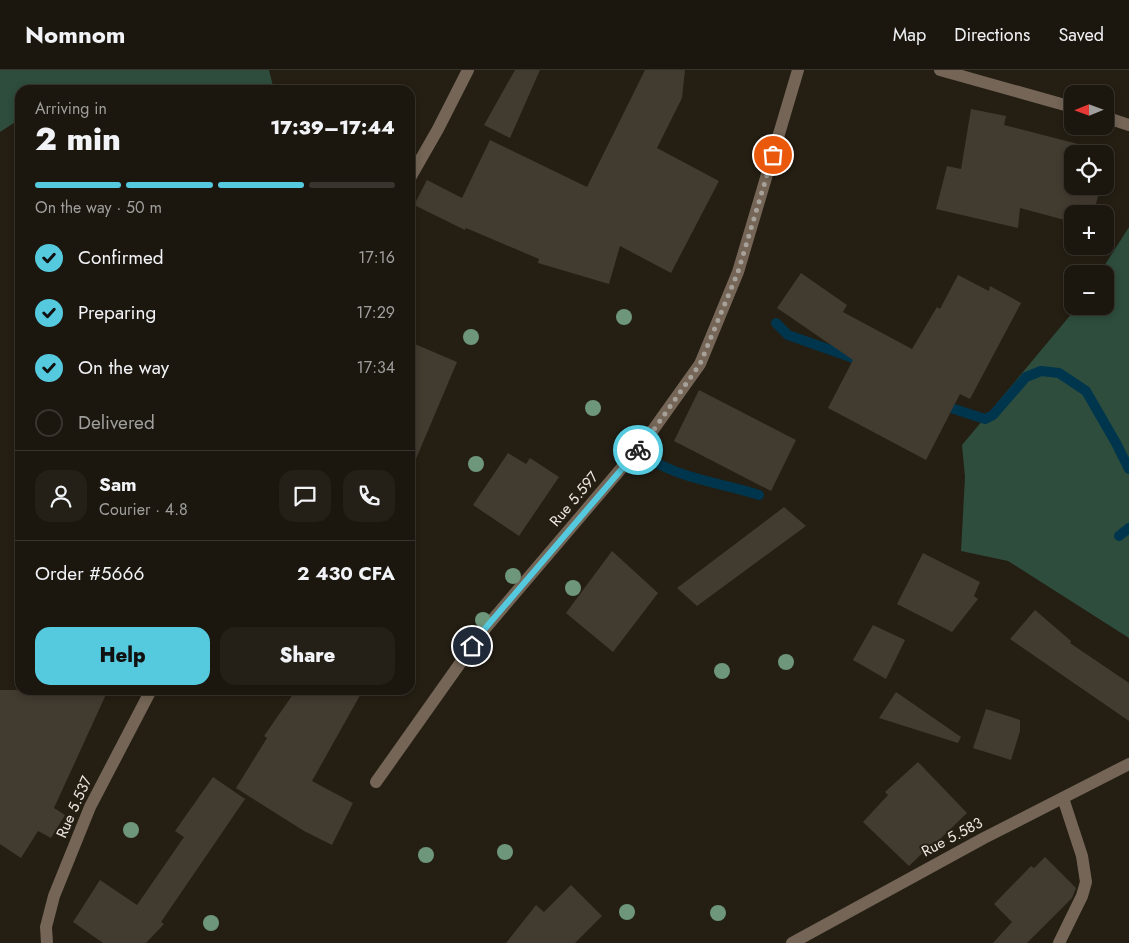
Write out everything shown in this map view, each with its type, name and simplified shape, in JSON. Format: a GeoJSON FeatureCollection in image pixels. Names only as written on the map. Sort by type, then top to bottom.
{"type":"FeatureCollection","features":[{"type":"Feature","properties":{"kind":"street"},"geometry":{"type":"LineString","coordinates":[[415,169],[468,70]]}},
{"type":"Feature","properties":{"kind":"street","name":"Rue 5.597"},"geometry":{"type":"LineString","coordinates":[[376,782],[483,631],[648,438],[700,364],[738,272],[798,70]]}},
{"type":"Feature","properties":{"kind":"street"},"geometry":{"type":"LineString","coordinates":[[940,70],[1064,105]]}},
{"type":"Feature","properties":{"kind":"street"},"geometry":{"type":"LineString","coordinates":[[1114,120],[1129,125]]}},
{"type":"Feature","properties":{"kind":"street","name":"Rue 5.537"},"geometry":{"type":"LineString","coordinates":[[46,943],[46,927],[54,896],[90,806],[147,695]]}},
{"type":"Feature","properties":{"kind":"street","name":"Rue 5.583"},"geometry":{"type":"LineString","coordinates":[[792,943],[976,843],[1129,764]]}},
{"type":"Feature","properties":{"kind":"street"},"geometry":{"type":"LineString","coordinates":[[1059,943],[1082,896],[1086,882],[1082,856],[1062,798]]}},
{"type":"Feature","properties":{"kind":"green space"},"geometry":{"type":"Polygon","coordinates":[[[0,70],[269,70],[273,85],[15,85],[15,122],[0,132],[0,70]]]}},
{"type":"Feature","properties":{"kind":"green space"},"geometry":{"type":"Polygon","coordinates":[[[1129,227],[1129,638],[1008,561],[961,551],[965,477],[962,445],[1070,315],[1114,315],[1114,265],[1105,265],[1111,255],[1114,255],[1114,250],[1129,227]]]}},
{"type":"Feature","properties":{"kind":"building"},"geometry":{"type":"Polygon","coordinates":[[[515,70],[540,70],[510,138],[484,125],[515,70]]]}},
{"type":"Feature","properties":{"kind":"building"},"geometry":{"type":"Polygon","coordinates":[[[645,70],[685,70],[682,98],[657,148],[719,181],[671,273],[620,246],[609,284],[538,263],[539,259],[466,228],[465,230],[415,205],[427,180],[462,198],[490,140],[587,187],[645,70]]]}},
{"type":"Feature","properties":{"kind":"building"},"geometry":{"type":"Polygon","coordinates":[[[971,109],[1006,116],[1004,125],[1082,145],[1064,145],[1064,195],[1098,195],[1096,205],[1064,205],[1064,220],[1020,208],[1018,228],[936,209],[947,166],[961,169],[971,109]]]}},
{"type":"Feature","properties":{"kind":"building"},"geometry":{"type":"Polygon","coordinates":[[[801,273],[847,305],[843,312],[912,349],[937,307],[940,309],[958,275],[989,291],[990,286],[1021,303],[970,399],[960,394],[926,460],[828,408],[853,360],[777,308],[801,273]]]}},
{"type":"Feature","properties":{"kind":"building"},"geometry":{"type":"Polygon","coordinates":[[[415,344],[457,362],[415,461],[415,344]]]}},
{"type":"Feature","properties":{"kind":"building"},"geometry":{"type":"Polygon","coordinates":[[[699,390],[796,440],[771,491],[674,441],[699,390]]]}},
{"type":"Feature","properties":{"kind":"building"},"geometry":{"type":"Polygon","coordinates":[[[508,453],[526,464],[530,458],[559,477],[519,536],[473,505],[508,453]]]}},
{"type":"Feature","properties":{"kind":"building"},"geometry":{"type":"Polygon","coordinates":[[[784,507],[806,526],[697,606],[677,588],[784,507]]]}},
{"type":"Feature","properties":{"kind":"building"},"geometry":{"type":"Polygon","coordinates":[[[612,551],[658,593],[613,652],[566,613],[612,551]]]}},
{"type":"Feature","properties":{"kind":"building"},"geometry":{"type":"Polygon","coordinates":[[[923,553],[980,582],[974,596],[978,599],[952,632],[897,604],[923,553]]]}},
{"type":"Feature","properties":{"kind":"building"},"geometry":{"type":"Polygon","coordinates":[[[1035,610],[1071,641],[1070,643],[1129,683],[1129,721],[1010,639],[1035,610]]]}},
{"type":"Feature","properties":{"kind":"building"},"geometry":{"type":"Polygon","coordinates":[[[873,625],[905,640],[886,679],[853,660],[873,625]]]}},
{"type":"Feature","properties":{"kind":"building"},"geometry":{"type":"Polygon","coordinates":[[[0,690],[15,690],[15,695],[106,695],[54,808],[65,815],[51,838],[38,831],[21,858],[0,844],[0,690]]]}},
{"type":"Feature","properties":{"kind":"building"},"geometry":{"type":"Polygon","coordinates":[[[896,692],[961,737],[958,743],[879,718],[896,692]]]}},
{"type":"Feature","properties":{"kind":"building"},"geometry":{"type":"Polygon","coordinates":[[[293,695],[360,695],[312,781],[353,803],[332,845],[304,831],[236,788],[267,738],[264,736],[293,695]]]}},
{"type":"Feature","properties":{"kind":"building"},"geometry":{"type":"Polygon","coordinates":[[[986,709],[1020,720],[1020,731],[1011,760],[973,748],[986,709]]]}},
{"type":"Feature","properties":{"kind":"building"},"geometry":{"type":"Polygon","coordinates":[[[918,762],[967,813],[909,866],[863,822],[888,795],[885,792],[918,762]]]}},
{"type":"Feature","properties":{"kind":"building"},"geometry":{"type":"Polygon","coordinates":[[[213,777],[245,799],[161,922],[164,924],[146,943],[103,943],[73,922],[100,880],[137,905],[184,837],[175,831],[213,777]]]}},
{"type":"Feature","properties":{"kind":"building"},"geometry":{"type":"Polygon","coordinates":[[[1045,857],[1076,888],[1072,898],[1027,943],[993,943],[1012,922],[994,904],[1031,866],[1034,868],[1045,857]]]}},
{"type":"Feature","properties":{"kind":"building"},"geometry":{"type":"Polygon","coordinates":[[[571,885],[602,916],[575,943],[506,943],[536,905],[544,912],[571,885]]]}},
{"type":"Feature","properties":{"kind":"waterway"},"geometry":{"type":"LineString","coordinates":[[776,323],[788,335],[859,360]]}},
{"type":"Feature","properties":{"kind":"waterway"},"geometry":{"type":"LineString","coordinates":[[943,402],[951,408],[985,419],[993,415],[1026,377],[1041,371],[1059,373],[1086,391],[1129,469]]}},
{"type":"Feature","properties":{"kind":"waterway"},"geometry":{"type":"LineString","coordinates":[[650,459],[676,472],[759,495]]}},
{"type":"Feature","properties":{"kind":"waterway"},"geometry":{"type":"LineString","coordinates":[[1119,536],[1129,528]]}},
{"type":"Feature","properties":{"kind":"way so far"},"geometry":{"type":"LineString","coordinates":[[638,450],[700,364],[738,272],[773,155]]}},
{"type":"Feature","properties":{"kind":"route"},"geometry":{"type":"LineString","coordinates":[[472,646],[638,450]]}}]}
